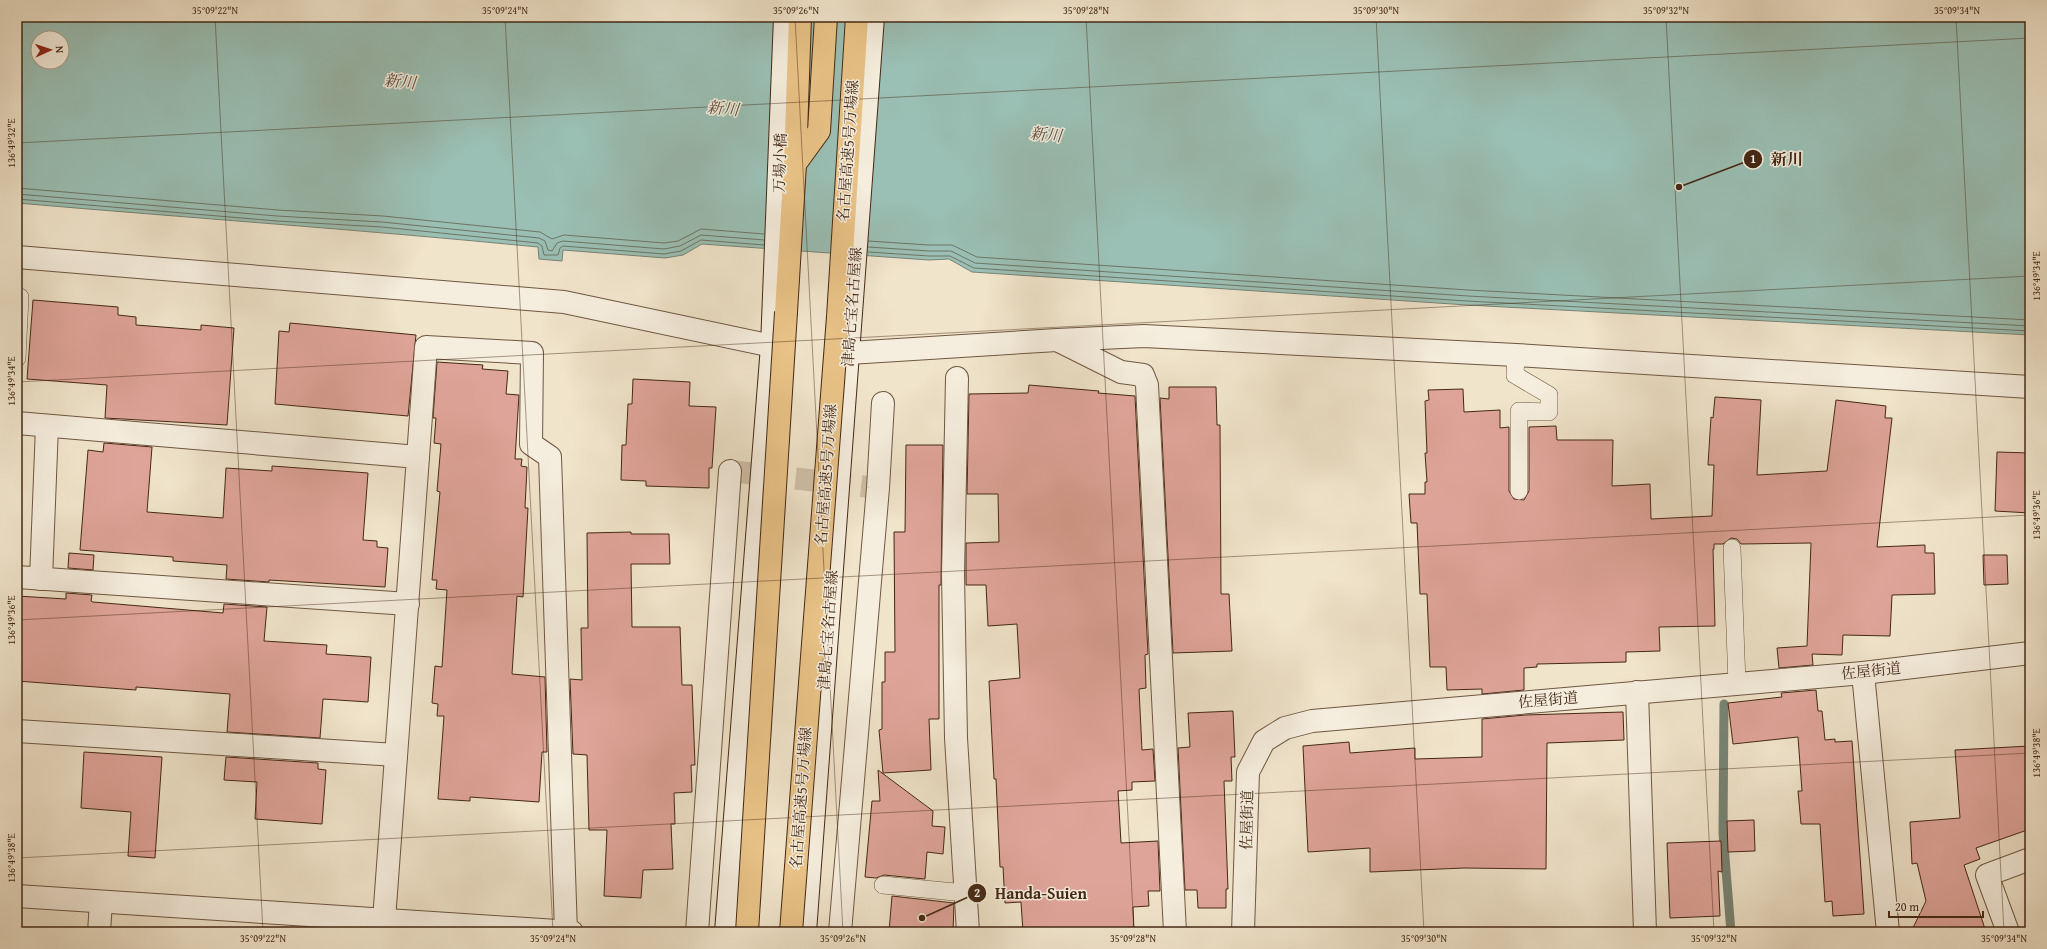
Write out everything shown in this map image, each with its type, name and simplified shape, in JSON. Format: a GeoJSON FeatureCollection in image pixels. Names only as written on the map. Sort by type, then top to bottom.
{"type":"FeatureCollection","features":[{"type":"Feature","properties":{"kind":"highway"},"geometry":{"type":"LineString","coordinates":[[748,932],[795,164],[800,17]]}},
{"type":"Feature","properties":{"kind":"highway"},"geometry":{"type":"LineString","coordinates":[[795,164],[819,132],[826,17]]}},
{"type":"Feature","properties":{"kind":"highway","name":"名古屋高速5号万場線"},"geometry":{"type":"LineString","coordinates":[[791,932],[838,317],[857,17]]}},
{"type":"Feature","properties":{"kind":"street","name":"万場小橋"},"geometry":{"type":"LineString","coordinates":[[772,346],[785,17]]}},
{"type":"Feature","properties":{"kind":"street","name":"津島七宝名古屋線"},"geometry":{"type":"LineString","coordinates":[[805,932],[873,17]]}},
{"type":"Feature","properties":{"kind":"street"},"geometry":{"type":"LineString","coordinates":[[17,257],[564,302],[772,346],[726,932]]}},
{"type":"Feature","properties":{"kind":"street"},"geometry":{"type":"LineString","coordinates":[[849,354],[1057,340],[1144,336],[1516,355],[2030,387]]}},
{"type":"Feature","properties":{"kind":"street"},"geometry":{"type":"LineString","coordinates":[[1057,340],[1121,372],[1143,375],[1147,385],[1174,932]]}},
{"type":"Feature","properties":{"kind":"street"},"geometry":{"type":"LineString","coordinates":[[384,920],[426,347],[532,353],[531,444],[550,457],[566,932]]}},
{"type":"Feature","properties":{"kind":"street"},"geometry":{"type":"LineString","coordinates":[[957,378],[954,574],[956,738],[968,932]]}},
{"type":"Feature","properties":{"kind":"street"},"geometry":{"type":"LineString","coordinates":[[840,932],[877,504],[883,403]]}},
{"type":"Feature","properties":{"kind":"street"},"geometry":{"type":"LineString","coordinates":[[17,423],[418,457]]}},
{"type":"Feature","properties":{"kind":"street"},"geometry":{"type":"LineString","coordinates":[[42,579],[46,426]]}},
{"type":"Feature","properties":{"kind":"street"},"geometry":{"type":"LineString","coordinates":[[697,932],[730,471]]}},
{"type":"Feature","properties":{"kind":"street"},"geometry":{"type":"LineString","coordinates":[[17,577],[408,604]]}},
{"type":"Feature","properties":{"kind":"street","name":"佐屋街道"},"geometry":{"type":"LineString","coordinates":[[1243,932],[1248,772],[1264,742],[1285,728],[1312,721],[1863,673],[2030,654]]}},
{"type":"Feature","properties":{"kind":"street"},"geometry":{"type":"LineString","coordinates":[[1863,673],[1888,932]]}},
{"type":"Feature","properties":{"kind":"street"},"geometry":{"type":"LineString","coordinates":[[1637,692],[1644,932]]}},
{"type":"Feature","properties":{"kind":"street"},"geometry":{"type":"LineString","coordinates":[[17,731],[396,755]]}},
{"type":"Feature","properties":{"kind":"street"},"geometry":{"type":"LineString","coordinates":[[2008,932],[1987,875],[2030,859]]}},
{"type":"Feature","properties":{"kind":"street"},"geometry":{"type":"LineString","coordinates":[[17,896],[572,932]]}},
{"type":"Feature","properties":{"kind":"street"},"geometry":{"type":"LineString","coordinates":[[98,932],[101,902]]}},
{"type":"Feature","properties":{"kind":"lane"},"geometry":{"type":"LineString","coordinates":[[17,358],[20,297]]}},
{"type":"Feature","properties":{"kind":"lane"},"geometry":{"type":"LineString","coordinates":[[1516,355],[1515,375],[1549,395],[1549,412],[1519,412],[1519,491]]}},
{"type":"Feature","properties":{"kind":"lane"},"geometry":{"type":"LineString","coordinates":[[1732,548],[1737,684]]}},
{"type":"Feature","properties":{"kind":"lane"},"geometry":{"type":"LineString","coordinates":[[882,885],[966,893]]}},
{"type":"Feature","properties":{"kind":"water"},"geometry":{"type":"Polygon","coordinates":[[[17,17],[2030,17],[2030,335],[1467,305],[972,272],[949,259],[929,260],[702,244],[683,255],[665,258],[563,250],[562,261],[539,259],[538,247],[17,203],[17,17]]]}},
{"type":"Feature","properties":{"kind":"building"},"geometry":{"type":"Polygon","coordinates":[[[33,300],[118,307],[118,315],[136,317],[136,325],[201,330],[201,325],[234,328],[227,425],[105,418],[107,385],[27,379],[33,300]]]}},
{"type":"Feature","properties":{"kind":"building"},"geometry":{"type":"Polygon","coordinates":[[[290,323],[416,335],[408,416],[275,404],[279,331],[289,332],[290,323]]]}},
{"type":"Feature","properties":{"kind":"building"},"geometry":{"type":"Polygon","coordinates":[[[437,362],[483,365],[482,369],[508,371],[506,394],[519,395],[515,459],[522,459],[521,466],[527,467],[525,508],[528,508],[523,597],[517,596],[512,674],[545,677],[547,752],[542,752],[539,802],[470,797],[470,801],[438,799],[444,716],[437,716],[438,704],[432,703],[435,666],[442,667],[447,590],[436,589],[437,580],[432,580],[440,492],[437,491],[441,444],[434,443],[436,418],[433,418],[437,362]]]}},
{"type":"Feature","properties":{"kind":"building"},"geometry":{"type":"Polygon","coordinates":[[[633,379],[690,382],[689,406],[716,407],[712,468],[709,468],[709,488],[646,486],[646,481],[621,480],[622,445],[626,445],[628,404],[632,404],[633,379]]]}},
{"type":"Feature","properties":{"kind":"building"},"geometry":{"type":"Polygon","coordinates":[[[1029,385],[1099,391],[1098,393],[1135,396],[1148,654],[1145,655],[1146,688],[1139,689],[1142,750],[1153,749],[1155,781],[1132,782],[1132,790],[1118,791],[1121,843],[1158,841],[1160,891],[1148,891],[1149,906],[1133,907],[1134,932],[1023,932],[1021,902],[1005,903],[1003,867],[1000,867],[996,779],[994,779],[989,681],[1020,678],[1017,624],[988,626],[986,585],[966,585],[966,543],[999,542],[998,494],[967,494],[969,394],[1028,393],[1029,385]]]}},
{"type":"Feature","properties":{"kind":"building"},"geometry":{"type":"Polygon","coordinates":[[[1169,387],[1216,387],[1217,425],[1220,425],[1221,594],[1229,594],[1232,651],[1173,653],[1160,398],[1169,399],[1169,387]]]}},
{"type":"Feature","properties":{"kind":"building"},"geometry":{"type":"Polygon","coordinates":[[[1463,389],[1464,412],[1500,410],[1500,428],[1509,427],[1509,491],[1514,499],[1524,500],[1529,491],[1529,427],[1556,426],[1557,440],[1613,440],[1612,486],[1650,484],[1651,519],[1712,516],[1714,465],[1708,465],[1711,417],[1713,418],[1715,397],[1761,400],[1757,475],[1827,471],[1836,400],[1886,406],[1885,418],[1892,418],[1877,547],[1925,545],[1925,553],[1934,553],[1935,594],[1892,595],[1890,636],[1843,635],[1842,655],[1812,654],[1813,665],[1779,668],[1777,648],[1807,646],[1811,543],[1741,544],[1737,539],[1731,538],[1723,544],[1714,544],[1713,549],[1715,626],[1659,627],[1660,651],[1626,652],[1626,662],[1537,664],[1537,667],[1524,668],[1524,690],[1482,694],[1482,689],[1447,690],[1446,667],[1430,667],[1427,594],[1420,594],[1417,523],[1411,523],[1409,494],[1425,494],[1425,482],[1427,482],[1425,453],[1427,453],[1425,401],[1429,400],[1428,390],[1463,389]]]}},
{"type":"Feature","properties":{"kind":"building"},"geometry":{"type":"Polygon","coordinates":[[[104,443],[152,447],[147,512],[223,518],[226,468],[272,471],[272,466],[368,473],[363,540],[377,541],[377,547],[388,548],[385,587],[226,579],[227,565],[173,561],[173,557],[80,550],[88,450],[103,452],[104,443]]]}},
{"type":"Feature","properties":{"kind":"building"},"geometry":{"type":"Polygon","coordinates":[[[906,445],[943,445],[941,585],[939,585],[939,719],[929,719],[931,770],[883,773],[879,730],[882,729],[882,682],[885,682],[885,652],[895,652],[894,532],[905,532],[906,445]]]}},
{"type":"Feature","properties":{"kind":"building"},"geometry":{"type":"Polygon","coordinates":[[[1997,452],[2030,453],[2030,513],[1995,511],[1997,452]]]}},
{"type":"Feature","properties":{"kind":"building"},"geometry":{"type":"Polygon","coordinates":[[[631,532],[631,534],[669,534],[670,564],[631,564],[632,627],[680,627],[682,685],[692,685],[695,765],[691,765],[692,792],[674,793],[675,824],[671,824],[673,869],[643,870],[641,898],[604,896],[607,830],[589,830],[587,755],[573,754],[570,679],[582,680],[581,628],[588,628],[587,533],[631,532]]]}},
{"type":"Feature","properties":{"kind":"building"},"geometry":{"type":"Polygon","coordinates":[[[69,553],[94,555],[93,570],[68,568],[69,553]]]}},
{"type":"Feature","properties":{"kind":"building"},"geometry":{"type":"Polygon","coordinates":[[[1983,555],[2007,555],[2008,584],[1984,585],[1983,555]]]}},
{"type":"Feature","properties":{"kind":"building"},"geometry":{"type":"Polygon","coordinates":[[[66,593],[92,595],[91,601],[93,602],[223,613],[224,604],[267,607],[264,641],[327,645],[326,654],[371,657],[368,702],[323,699],[320,738],[227,732],[230,694],[136,687],[136,690],[17,681],[17,596],[66,599],[66,593]]]}},
{"type":"Feature","properties":{"kind":"building"},"geometry":{"type":"Polygon","coordinates":[[[1816,690],[1818,711],[1822,711],[1825,740],[1835,739],[1835,742],[1852,741],[1864,914],[1833,916],[1832,901],[1825,902],[1820,824],[1801,824],[1798,791],[1802,791],[1798,737],[1733,744],[1728,703],[1782,697],[1781,693],[1816,690]]]}},
{"type":"Feature","properties":{"kind":"building"},"geometry":{"type":"Polygon","coordinates":[[[1233,711],[1235,757],[1231,757],[1232,781],[1224,781],[1228,889],[1226,889],[1226,908],[1198,908],[1197,890],[1185,890],[1178,748],[1190,747],[1188,713],[1233,711]]]}},
{"type":"Feature","properties":{"kind":"building"},"geometry":{"type":"Polygon","coordinates":[[[1623,712],[1624,740],[1547,743],[1546,869],[1464,868],[1370,872],[1370,848],[1308,852],[1303,746],[1349,742],[1350,753],[1415,748],[1415,759],[1482,757],[1482,719],[1525,715],[1623,712]]]}},
{"type":"Feature","properties":{"kind":"building"},"geometry":{"type":"Polygon","coordinates":[[[2030,746],[2030,829],[1976,848],[1980,859],[1964,865],[1986,932],[1911,932],[1926,901],[1917,863],[1912,864],[1910,822],[1960,818],[1955,750],[2030,746]]]}},
{"type":"Feature","properties":{"kind":"building"},"geometry":{"type":"Polygon","coordinates":[[[84,752],[162,757],[155,858],[128,856],[131,812],[81,808],[84,752]]]}},
{"type":"Feature","properties":{"kind":"building"},"geometry":{"type":"Polygon","coordinates":[[[226,757],[318,763],[318,769],[326,770],[322,824],[255,819],[257,782],[224,780],[226,757]]]}},
{"type":"Feature","properties":{"kind":"building"},"geometry":{"type":"Polygon","coordinates":[[[878,770],[933,811],[932,826],[945,827],[943,854],[927,852],[925,879],[884,875],[876,878],[865,877],[872,801],[880,801],[878,770]]]}},
{"type":"Feature","properties":{"kind":"building"},"geometry":{"type":"Polygon","coordinates":[[[1754,820],[1755,851],[1728,852],[1727,821],[1754,820]]]}},
{"type":"Feature","properties":{"kind":"building"},"geometry":{"type":"Polygon","coordinates":[[[1721,841],[1722,872],[1718,871],[1720,916],[1670,918],[1667,843],[1721,841]]]}},
{"type":"Feature","properties":{"kind":"building"},"geometry":{"type":"Polygon","coordinates":[[[892,896],[954,903],[953,932],[889,932],[892,896]]]}},
{"type":"Feature","properties":{"kind":"waterway"},"geometry":{"type":"LineString","coordinates":[[1724,704],[1723,833],[1731,932]]}},
{"type":"Feature","properties":{"kind":"tunnel"},"geometry":{"type":"LineString","coordinates":[[730,471],[878,488]]}},
{"type":"Feature","properties":{"kind":"place","name":"新川"},"geometry":{"type":"Point","coordinates":[1679,187]}},
{"type":"Feature","properties":{"kind":"place","name":"Handa-Suien"},"geometry":{"type":"Point","coordinates":[922,918]}}]}
